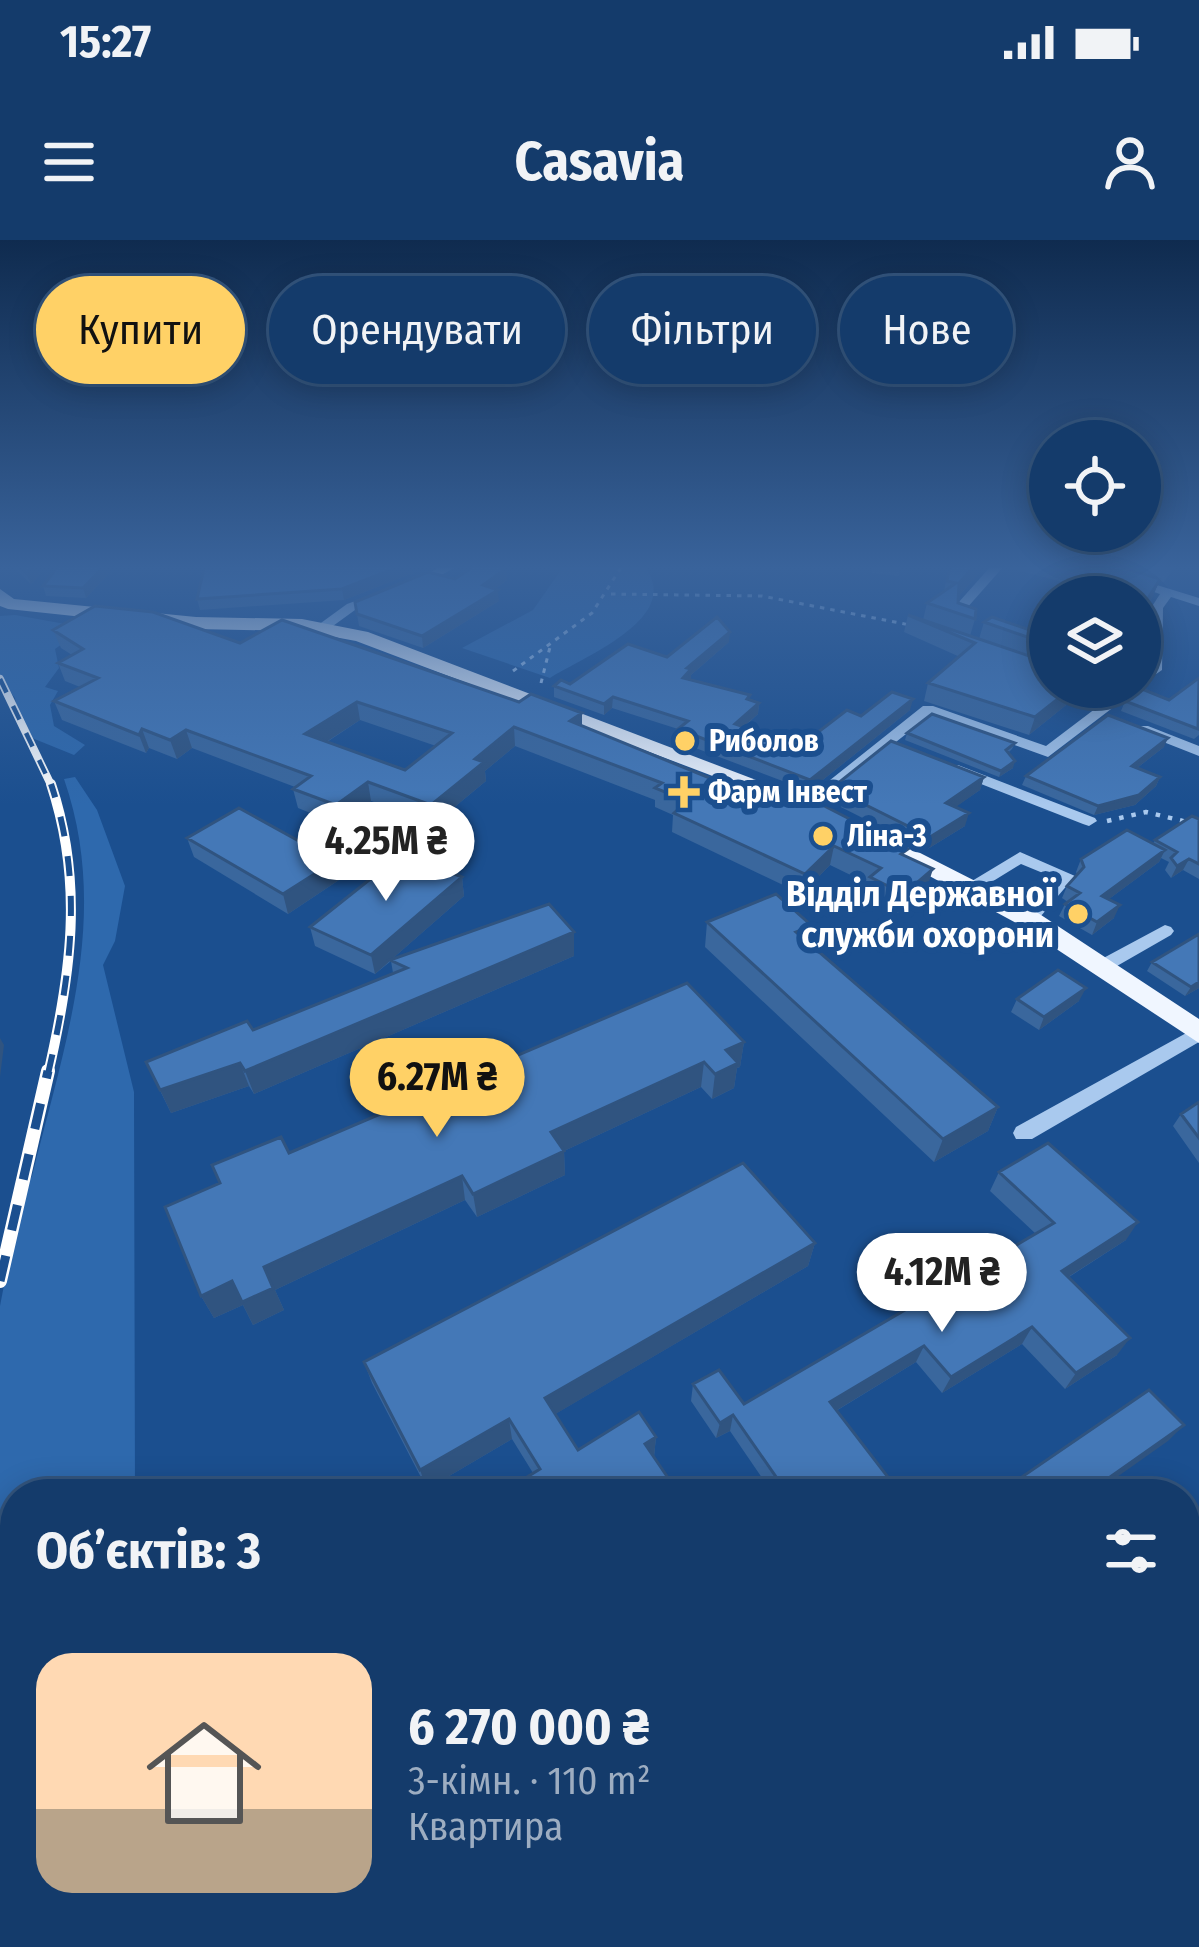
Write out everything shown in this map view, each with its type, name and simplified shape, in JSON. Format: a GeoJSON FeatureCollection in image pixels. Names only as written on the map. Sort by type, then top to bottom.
{"type":"FeatureCollection","features":[{"type":"Feature","properties":{"kind":"main road"},"geometry":{"type":"LineString","coordinates":[[386,646],[829,814],[1029,919],[1199,1033]]}},
{"type":"Feature","properties":{"kind":"street"},"geometry":{"type":"LineString","coordinates":[[829,814],[884,742],[928,709],[1048,752],[1109,708]]}},
{"type":"Feature","properties":{"kind":"street"},"geometry":{"type":"LineString","coordinates":[[1103,714],[1199,751]]}},
{"type":"Feature","properties":{"kind":"street"},"geometry":{"type":"LineString","coordinates":[[884,742],[905,750]]}},
{"type":"Feature","properties":{"kind":"street"},"geometry":{"type":"LineString","coordinates":[[946,766],[1090,821]]}},
{"type":"Feature","properties":{"kind":"street"},"geometry":{"type":"LineString","coordinates":[[971,887],[1021,857],[1030,856],[1066,876],[1029,919]]}},
{"type":"Feature","properties":{"kind":"street"},"geometry":{"type":"LineString","coordinates":[[1103,966],[1165,931]]}},
{"type":"Feature","properties":{"kind":"street"},"geometry":{"type":"LineString","coordinates":[[1024,1133],[1199,1033]]}},
{"type":"Feature","properties":{"kind":"path"},"geometry":{"type":"LineString","coordinates":[[497,680],[550,647]]}},
{"type":"Feature","properties":{"kind":"path"},"geometry":{"type":"LineString","coordinates":[[537,695],[550,647]]}},
{"type":"Feature","properties":{"kind":"path"},"geometry":{"type":"LineString","coordinates":[[1090,821],[1144,810],[1199,827]]}},
{"type":"Feature","properties":{"kind":"shaded area"},"geometry":{"type":"Polygon","coordinates":[[[0,646],[60,646],[55,649],[59,668],[45,687],[58,691],[50,705],[54,726],[85,745],[74,755],[32,738],[21,727],[15,698],[0,679],[0,646]]]}},
{"type":"Feature","properties":{"kind":"shaded area"},"geometry":{"type":"Polygon","coordinates":[[[466,646],[606,646],[550,678],[462,648],[466,646]]]}},
{"type":"Feature","properties":{"kind":"shaded area"},"geometry":{"type":"Polygon","coordinates":[[[75,777],[97,810],[125,886],[115,941],[103,965],[134,1092],[135,1479],[0,1479],[0,1306],[21,1197],[32,1176],[69,1028],[83,929],[77,829],[64,779],[75,777]]]}},
{"type":"Feature","properties":{"kind":"building"},"geometry":{"type":"Polygon","coordinates":[[[78,646],[356,646],[519,702],[531,694],[582,713],[570,721],[756,797],[770,782],[801,794],[908,849],[901,854],[933,869],[904,894],[870,877],[881,868],[834,846],[805,874],[674,813],[687,801],[655,788],[662,783],[514,727],[475,759],[484,762],[431,805],[368,782],[336,805],[293,789],[311,776],[186,730],[170,740],[142,729],[139,735],[54,701],[98,678],[58,663],[83,649],[78,646]],[[357,702],[305,734],[405,770],[452,733],[357,702]]]}},
{"type":"Feature","properties":{"kind":"building"},"geometry":{"type":"Polygon","coordinates":[[[626,646],[667,657],[681,646],[714,646],[687,668],[691,669],[683,678],[750,695],[747,699],[759,703],[735,724],[800,746],[847,710],[861,716],[892,692],[913,699],[810,780],[678,729],[688,721],[613,697],[604,704],[554,686],[561,680],[570,684],[626,646]]]}},
{"type":"Feature","properties":{"kind":"building"},"geometry":{"type":"Polygon","coordinates":[[[972,646],[999,646],[1029,656],[1029,708],[1046,708],[1035,717],[928,683],[972,646]]]}},
{"type":"Feature","properties":{"kind":"building"},"geometry":{"type":"Polygon","coordinates":[[[1199,678],[1198,729],[1143,708],[1161,708],[1161,697],[1169,700],[1199,678]]]}},
{"type":"Feature","properties":{"kind":"building"},"geometry":{"type":"Polygon","coordinates":[[[932,714],[1015,743],[1006,750],[1015,761],[1001,771],[907,733],[932,714]]]}},
{"type":"Feature","properties":{"kind":"building"},"geometry":{"type":"Polygon","coordinates":[[[1108,715],[1168,738],[1132,766],[1160,777],[1139,795],[1098,806],[1026,776],[1108,715]]]}},
{"type":"Feature","properties":{"kind":"building"},"geometry":{"type":"Polygon","coordinates":[[[891,741],[984,777],[946,803],[969,813],[930,837],[832,788],[891,741]]]}},
{"type":"Feature","properties":{"kind":"building"},"geometry":{"type":"Polygon","coordinates":[[[239,808],[335,861],[283,894],[187,838],[239,808]]]}},
{"type":"Feature","properties":{"kind":"building"},"geometry":{"type":"Polygon","coordinates":[[[1192,816],[1199,819],[1199,864],[1189,859],[1177,866],[1171,858],[1177,852],[1155,840],[1192,816]]]}},
{"type":"Feature","properties":{"kind":"building"},"geometry":{"type":"Polygon","coordinates":[[[1127,830],[1165,850],[1102,896],[1120,905],[1097,922],[1065,904],[1080,893],[1067,886],[1084,867],[1081,859],[1127,830]]]}},
{"type":"Feature","properties":{"kind":"building"},"geometry":{"type":"Polygon","coordinates":[[[403,853],[462,877],[371,955],[310,927],[403,853]]]}},
{"type":"Feature","properties":{"kind":"building"},"geometry":{"type":"Polygon","coordinates":[[[776,894],[812,926],[796,932],[998,1107],[943,1139],[707,922],[776,894]]]}},
{"type":"Feature","properties":{"kind":"building"},"geometry":{"type":"Polygon","coordinates":[[[549,904],[574,932],[245,1071],[240,1063],[160,1090],[146,1062],[247,1021],[253,1030],[407,968],[390,960],[549,904]]]}},
{"type":"Feature","properties":{"kind":"building"},"geometry":{"type":"Polygon","coordinates":[[[1199,934],[1199,982],[1191,987],[1152,962],[1199,934]]]}},
{"type":"Feature","properties":{"kind":"building"},"geometry":{"type":"Polygon","coordinates":[[[1058,970],[1086,988],[1044,1017],[1017,999],[1058,970]]]}},
{"type":"Feature","properties":{"kind":"building"},"geometry":{"type":"Polygon","coordinates":[[[687,983],[744,1042],[726,1050],[738,1063],[715,1074],[704,1062],[551,1132],[564,1151],[473,1194],[462,1176],[264,1267],[273,1288],[242,1302],[232,1281],[201,1296],[165,1207],[220,1183],[212,1165],[281,1137],[289,1153],[687,983]]]}},
{"type":"Feature","properties":{"kind":"building"},"geometry":{"type":"Polygon","coordinates":[[[1199,1102],[1199,1138],[1181,1114],[1199,1102]]]}},
{"type":"Feature","properties":{"kind":"building"},"geometry":{"type":"Polygon","coordinates":[[[1048,1143],[1138,1222],[1062,1271],[1130,1338],[1076,1373],[1032,1327],[951,1377],[924,1346],[830,1402],[889,1479],[778,1479],[733,1415],[720,1423],[693,1384],[719,1370],[744,1404],[1054,1223],[999,1172],[1048,1143]]]}},
{"type":"Feature","properties":{"kind":"building"},"geometry":{"type":"Polygon","coordinates":[[[743,1163],[815,1243],[545,1398],[578,1450],[639,1412],[656,1437],[645,1444],[669,1479],[524,1479],[540,1469],[509,1419],[420,1470],[364,1362],[743,1163]]]}},
{"type":"Feature","properties":{"kind":"building"},"geometry":{"type":"Polygon","coordinates":[[[1149,1390],[1184,1425],[1107,1479],[1019,1479],[1149,1390]]]}},
{"type":"Feature","properties":{"kind":"railway"},"geometry":{"type":"LineString","coordinates":[[0,679],[52,786]]}},
{"type":"Feature","properties":{"kind":"railway"},"geometry":{"type":"LineString","coordinates":[[48,1074],[68,964],[71,893],[52,786]]}},
{"type":"Feature","properties":{"kind":"railway"},"geometry":{"type":"LineString","coordinates":[[0,1281],[48,1071]]}},
{"type":"Feature","properties":{"kind":"place","name":"Риболов"},"geometry":{"type":"Point","coordinates":[685,741]}},
{"type":"Feature","properties":{"kind":"place","name":"Фарм Інвест"},"geometry":{"type":"Point","coordinates":[684,792]}},
{"type":"Feature","properties":{"kind":"place","name":"Ліна-3"},"geometry":{"type":"Point","coordinates":[823,836]}},
{"type":"Feature","properties":{"kind":"place","name":"Відділ Державної служби охорони"},"geometry":{"type":"Point","coordinates":[1078,914]}}]}
